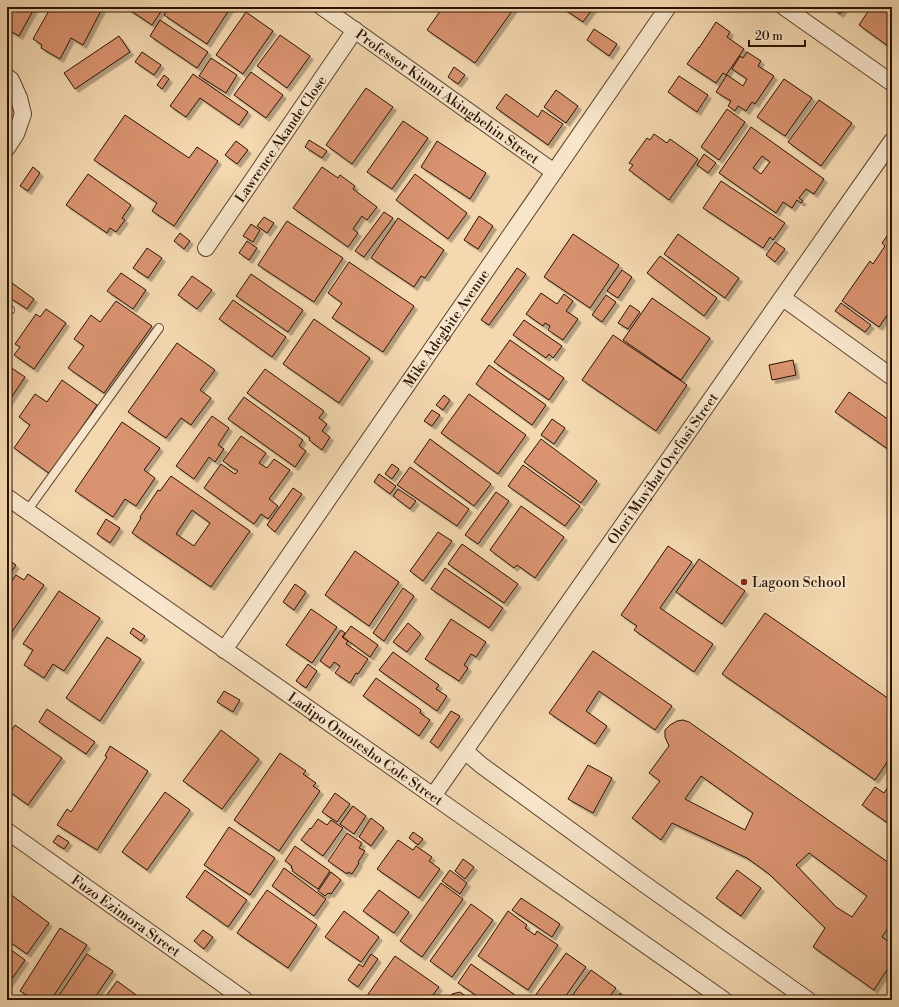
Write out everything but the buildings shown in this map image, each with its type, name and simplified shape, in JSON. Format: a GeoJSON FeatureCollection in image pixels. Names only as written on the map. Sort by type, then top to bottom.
{"type":"FeatureCollection","features":[{"type":"Feature","properties":{"kind":"street","name":"Professor Kiumi Akingbehin Street"},"geometry":{"type":"LineString","coordinates":[[322,7],[554,172]]}},
{"type":"Feature","properties":{"kind":"street","name":"Mike Adegbite Avenue"},"geometry":{"type":"LineString","coordinates":[[224,650],[668,7]]}},
{"type":"Feature","properties":{"kind":"street"},"geometry":{"type":"LineString","coordinates":[[784,7],[892,84]]}},
{"type":"Feature","properties":{"kind":"street","name":"Lawrence Akande Close"},"geometry":{"type":"LineString","coordinates":[[206,248],[355,30]]}},
{"type":"Feature","properties":{"kind":"street"},"geometry":{"type":"LineString","coordinates":[[7,77],[11,80],[14,86],[23,114],[16,134],[7,148]]}},
{"type":"Feature","properties":{"kind":"street","name":"Olori Muyibat Oyefusi Street"},"geometry":{"type":"LineString","coordinates":[[433,796],[892,141]]}},
{"type":"Feature","properties":{"kind":"street"},"geometry":{"type":"LineString","coordinates":[[783,298],[892,377]]}},
{"type":"Feature","properties":{"kind":"street","name":"Ladipo Omotesho Cole Street"},"geometry":{"type":"LineString","coordinates":[[7,497],[724,1000]]}},
{"type":"Feature","properties":{"kind":"street"},"geometry":{"type":"LineString","coordinates":[[465,751],[481,765],[640,881],[808,1000]]}},
{"type":"Feature","properties":{"kind":"street","name":"Fuzo Ezimora Street"},"geometry":{"type":"LineString","coordinates":[[7,831],[245,1000]]}},
{"type":"Feature","properties":{"kind":"lane"},"geometry":{"type":"LineString","coordinates":[[27,512],[159,328]]}},
{"type":"Feature","properties":{"kind":"place","name":"Lagoon School"},"geometry":{"type":"Point","coordinates":[744,582]}}]}
